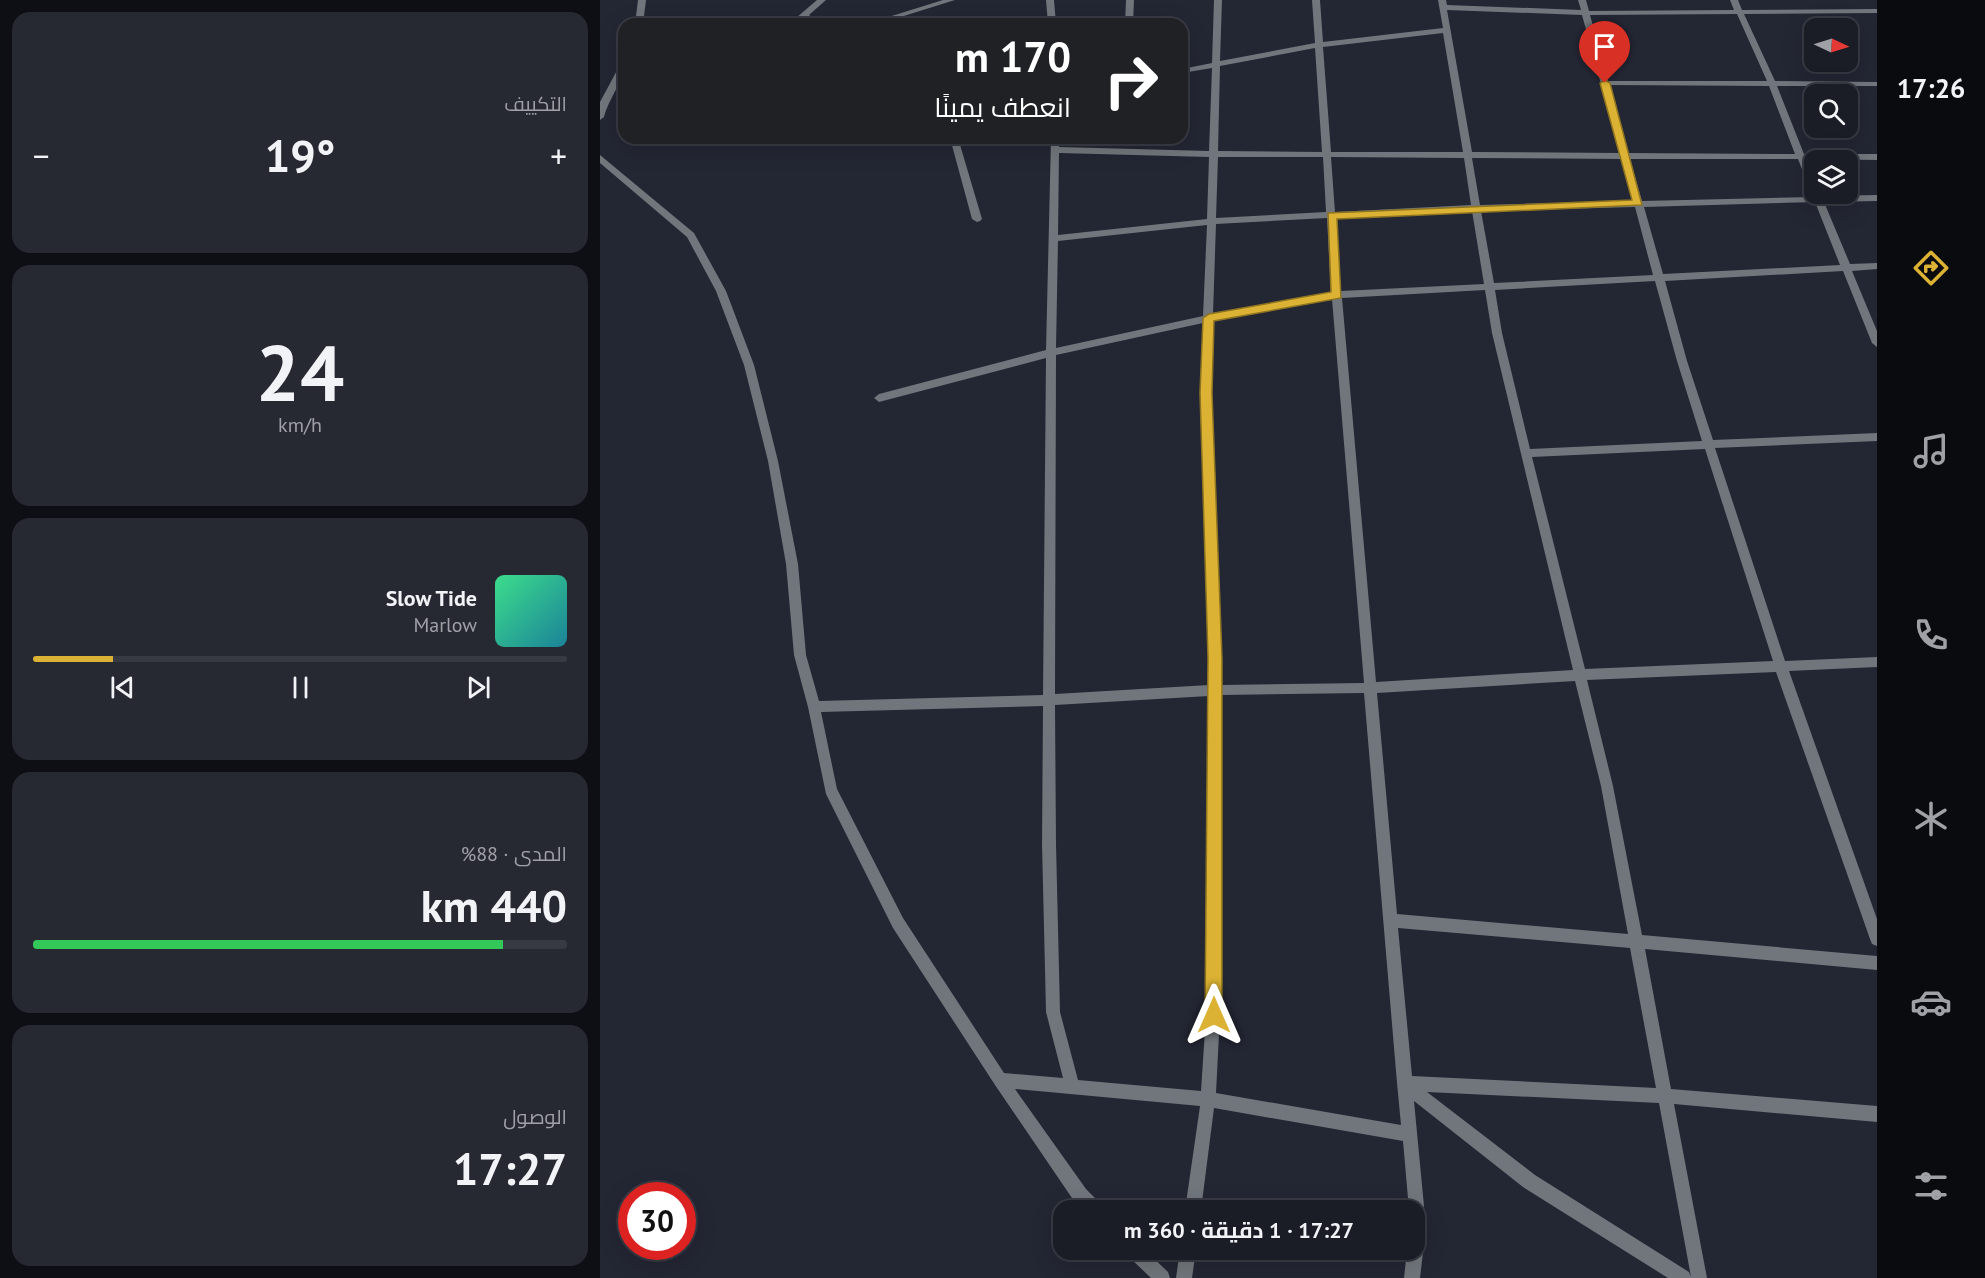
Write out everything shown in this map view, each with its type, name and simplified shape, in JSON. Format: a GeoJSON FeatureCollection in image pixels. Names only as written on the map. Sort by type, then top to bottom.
{"type":"FeatureCollection","features":[{"type":"Feature","properties":{"kind":"street"},"geometry":{"type":"LineString","coordinates":[[640,18],[642,0]]}},
{"type":"Feature","properties":{"kind":"street"},"geometry":{"type":"LineString","coordinates":[[800,18],[822,0]]}},
{"type":"Feature","properties":{"kind":"street"},"geometry":{"type":"LineString","coordinates":[[890,18],[951,0]]}},
{"type":"Feature","properties":{"kind":"street"},"geometry":{"type":"LineString","coordinates":[[1050,0],[1052,18]]}},
{"type":"Feature","properties":{"kind":"street"},"geometry":{"type":"LineString","coordinates":[[1129,18],[1130,0]]}},
{"type":"Feature","properties":{"kind":"street"},"geometry":{"type":"LineString","coordinates":[[1194,1200],[1208,1099],[1214,1015],[1215,690],[1206,393],[1218,0]]}},
{"type":"Feature","properties":{"kind":"street"},"geometry":{"type":"LineString","coordinates":[[1316,0],[1337,295],[1408,1134],[1418,1227],[1412,1278]]}},
{"type":"Feature","properties":{"kind":"street"},"geometry":{"type":"LineString","coordinates":[[1582,0],[1638,203],[1709,445],[1781,667],[1877,939]]}},
{"type":"Feature","properties":{"kind":"street"},"geometry":{"type":"LineString","coordinates":[[1734,0],[1772,84],[1804,164]]}},
{"type":"Feature","properties":{"kind":"street"},"geometry":{"type":"LineString","coordinates":[[1699,1278],[1607,786],[1497,333],[1442,4],[1586,13],[1877,11]]}},
{"type":"Feature","properties":{"kind":"street"},"geometry":{"type":"LineString","coordinates":[[803,15],[808,18]]}},
{"type":"Feature","properties":{"kind":"street"},"geometry":{"type":"LineString","coordinates":[[1188,70],[1319,45],[1447,30]]}},
{"type":"Feature","properties":{"kind":"street"},"geometry":{"type":"LineString","coordinates":[[600,117],[604,102],[618,76]]}},
{"type":"Feature","properties":{"kind":"street"},"geometry":{"type":"LineString","coordinates":[[1605,83],[1877,84]]}},
{"type":"Feature","properties":{"kind":"street"},"geometry":{"type":"LineString","coordinates":[[956,144],[977,219]]}},
{"type":"Feature","properties":{"kind":"street"},"geometry":{"type":"LineString","coordinates":[[1072,1086],[1053,1012],[1050,353],[1055,144],[1214,154],[1877,157]]}},
{"type":"Feature","properties":{"kind":"street"},"geometry":{"type":"LineString","coordinates":[[600,158],[691,235],[721,291],[749,365],[773,461],[792,564],[800,654],[814,707],[831,790],[898,923],[1000,1080],[1085,1200]]}},
{"type":"Feature","properties":{"kind":"street"},"geometry":{"type":"LineString","coordinates":[[1052,239],[1212,221],[1804,195]]}},
{"type":"Feature","properties":{"kind":"street"},"geometry":{"type":"LineString","coordinates":[[1858,197],[1877,198]]}},
{"type":"Feature","properties":{"kind":"street"},"geometry":{"type":"LineString","coordinates":[[1820,204],[1876,338]]}},
{"type":"Feature","properties":{"kind":"street"},"geometry":{"type":"LineString","coordinates":[[879,398],[1050,353],[1209,318],[1337,295],[1877,266]]}},
{"type":"Feature","properties":{"kind":"street"},"geometry":{"type":"LineString","coordinates":[[1526,453],[1877,437]]}},
{"type":"Feature","properties":{"kind":"street"},"geometry":{"type":"LineString","coordinates":[[814,707],[1050,700],[1215,690],[1370,688],[1580,675],[1877,662]]}},
{"type":"Feature","properties":{"kind":"street"},"geometry":{"type":"LineString","coordinates":[[1390,920],[1877,963]]}},
{"type":"Feature","properties":{"kind":"street"},"geometry":{"type":"LineString","coordinates":[[1000,1080],[1208,1099],[1408,1134]]}},
{"type":"Feature","properties":{"kind":"street"},"geometry":{"type":"LineString","coordinates":[[1404,1083],[1665,1096],[1877,1114]]}},
{"type":"Feature","properties":{"kind":"street"},"geometry":{"type":"LineString","coordinates":[[1404,1083],[1529,1181],[1683,1278]]}},
{"type":"Feature","properties":{"kind":"street"},"geometry":{"type":"LineString","coordinates":[[1144,1260],[1162,1278]]}},
{"type":"Feature","properties":{"kind":"street"},"geometry":{"type":"LineString","coordinates":[[1184,1278],[1187,1260]]}},
{"type":"Feature","properties":{"kind":"route"},"geometry":{"type":"LineString","coordinates":[[1214,1015],[1215,658],[1206,393],[1209,318],[1337,295],[1331,216],[1476,208],[1638,203],[1605,83]]}}]}
